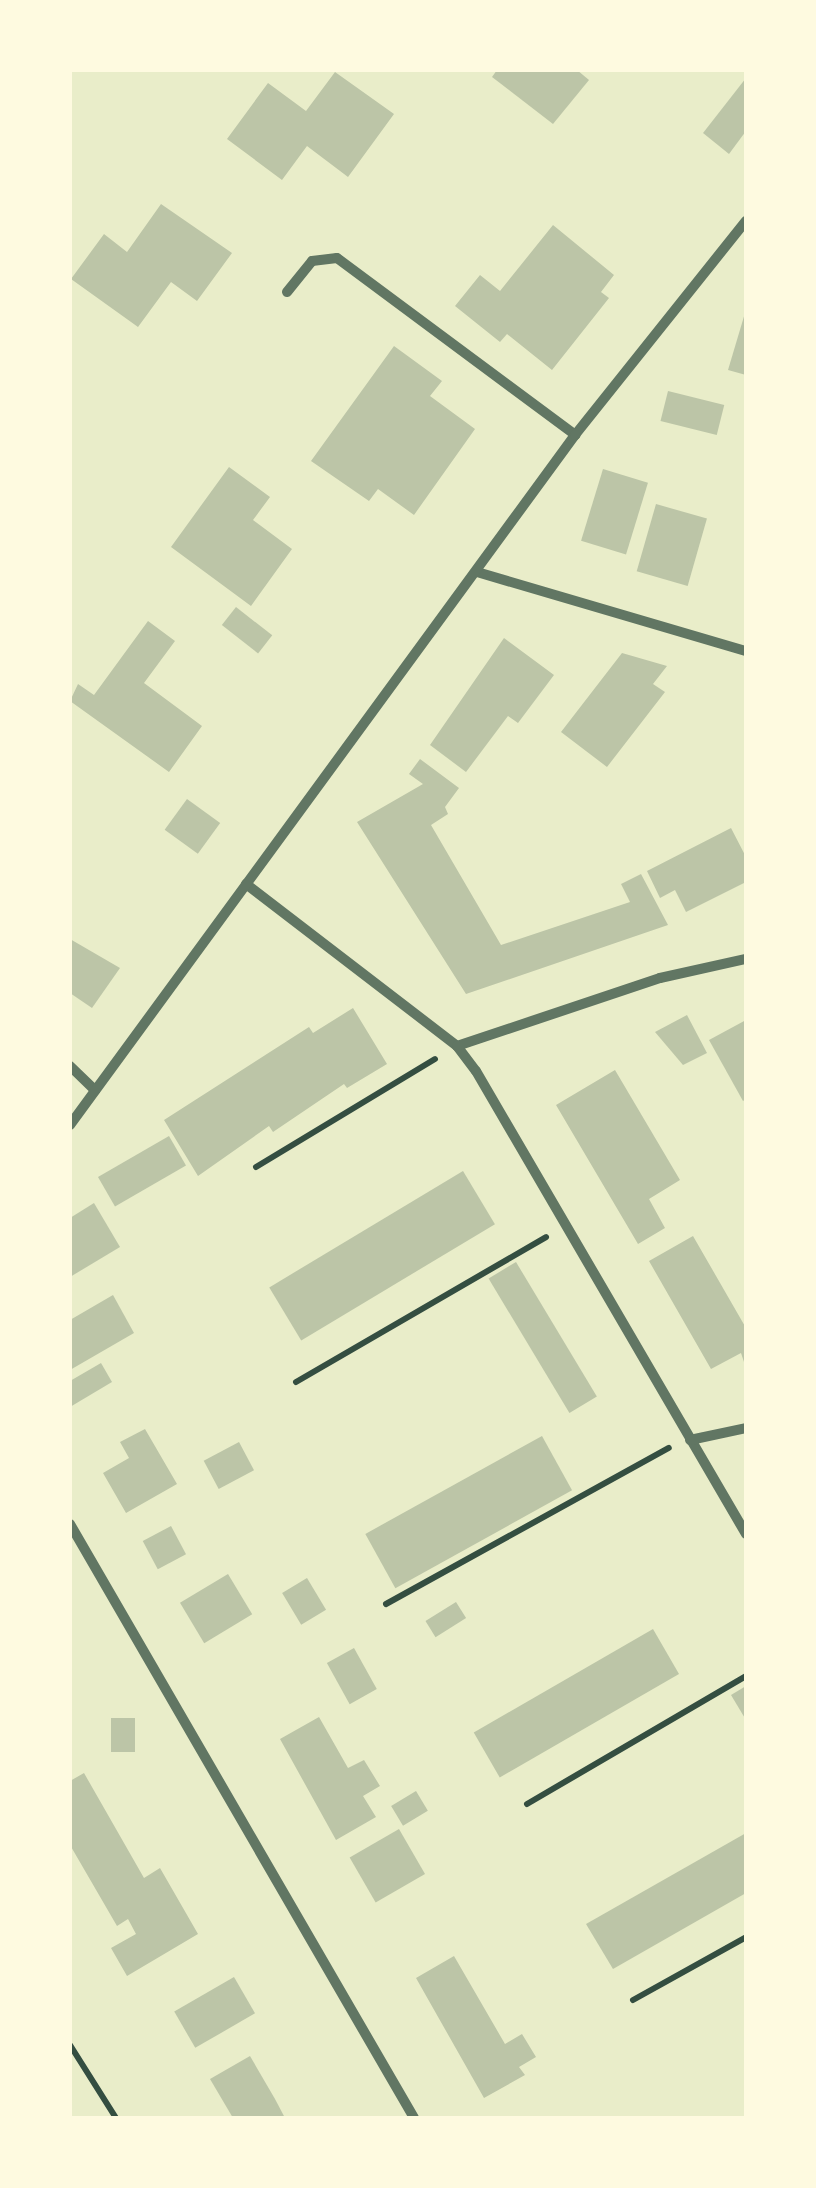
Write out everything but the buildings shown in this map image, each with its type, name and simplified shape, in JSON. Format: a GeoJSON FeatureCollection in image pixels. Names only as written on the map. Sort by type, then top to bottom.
{"type":"FeatureCollection","features":[{"type":"Feature","properties":{"kind":"street"},"geometry":{"type":"LineString","coordinates":[[70,1125],[575,435],[746,221]]}},
{"type":"Feature","properties":{"kind":"street"},"geometry":{"type":"LineString","coordinates":[[287,292],[312,260],[337,258],[575,435]]}},
{"type":"Feature","properties":{"kind":"street"},"geometry":{"type":"LineString","coordinates":[[477,572],[746,651]]}},
{"type":"Feature","properties":{"kind":"street"},"geometry":{"type":"LineString","coordinates":[[246,884],[456,1046],[567,1226],[746,1534]]}},
{"type":"Feature","properties":{"kind":"street"},"geometry":{"type":"LineString","coordinates":[[456,1046],[660,978],[746,960]]}},
{"type":"Feature","properties":{"kind":"street"},"geometry":{"type":"LineString","coordinates":[[70,1066],[95,1090]]}},
{"type":"Feature","properties":{"kind":"street"},"geometry":{"type":"LineString","coordinates":[[690,1440],[746,1428]]}},
{"type":"Feature","properties":{"kind":"street"},"geometry":{"type":"LineString","coordinates":[[70,1524],[414,2118]]}},
{"type":"Feature","properties":{"kind":"path"},"geometry":{"type":"LineString","coordinates":[[256,1167],[456,1046]]}},
{"type":"Feature","properties":{"kind":"path"},"geometry":{"type":"LineString","coordinates":[[296,1382],[567,1226]]}},
{"type":"Feature","properties":{"kind":"path"},"geometry":{"type":"LineString","coordinates":[[386,1604],[648,1455],[690,1440]]}},
{"type":"Feature","properties":{"kind":"path"},"geometry":{"type":"LineString","coordinates":[[527,1804],[746,1676]]}},
{"type":"Feature","properties":{"kind":"path"},"geometry":{"type":"LineString","coordinates":[[633,2000],[746,1937]]}},
{"type":"Feature","properties":{"kind":"path"},"geometry":{"type":"LineString","coordinates":[[70,2045],[116,2118]]}}]}
